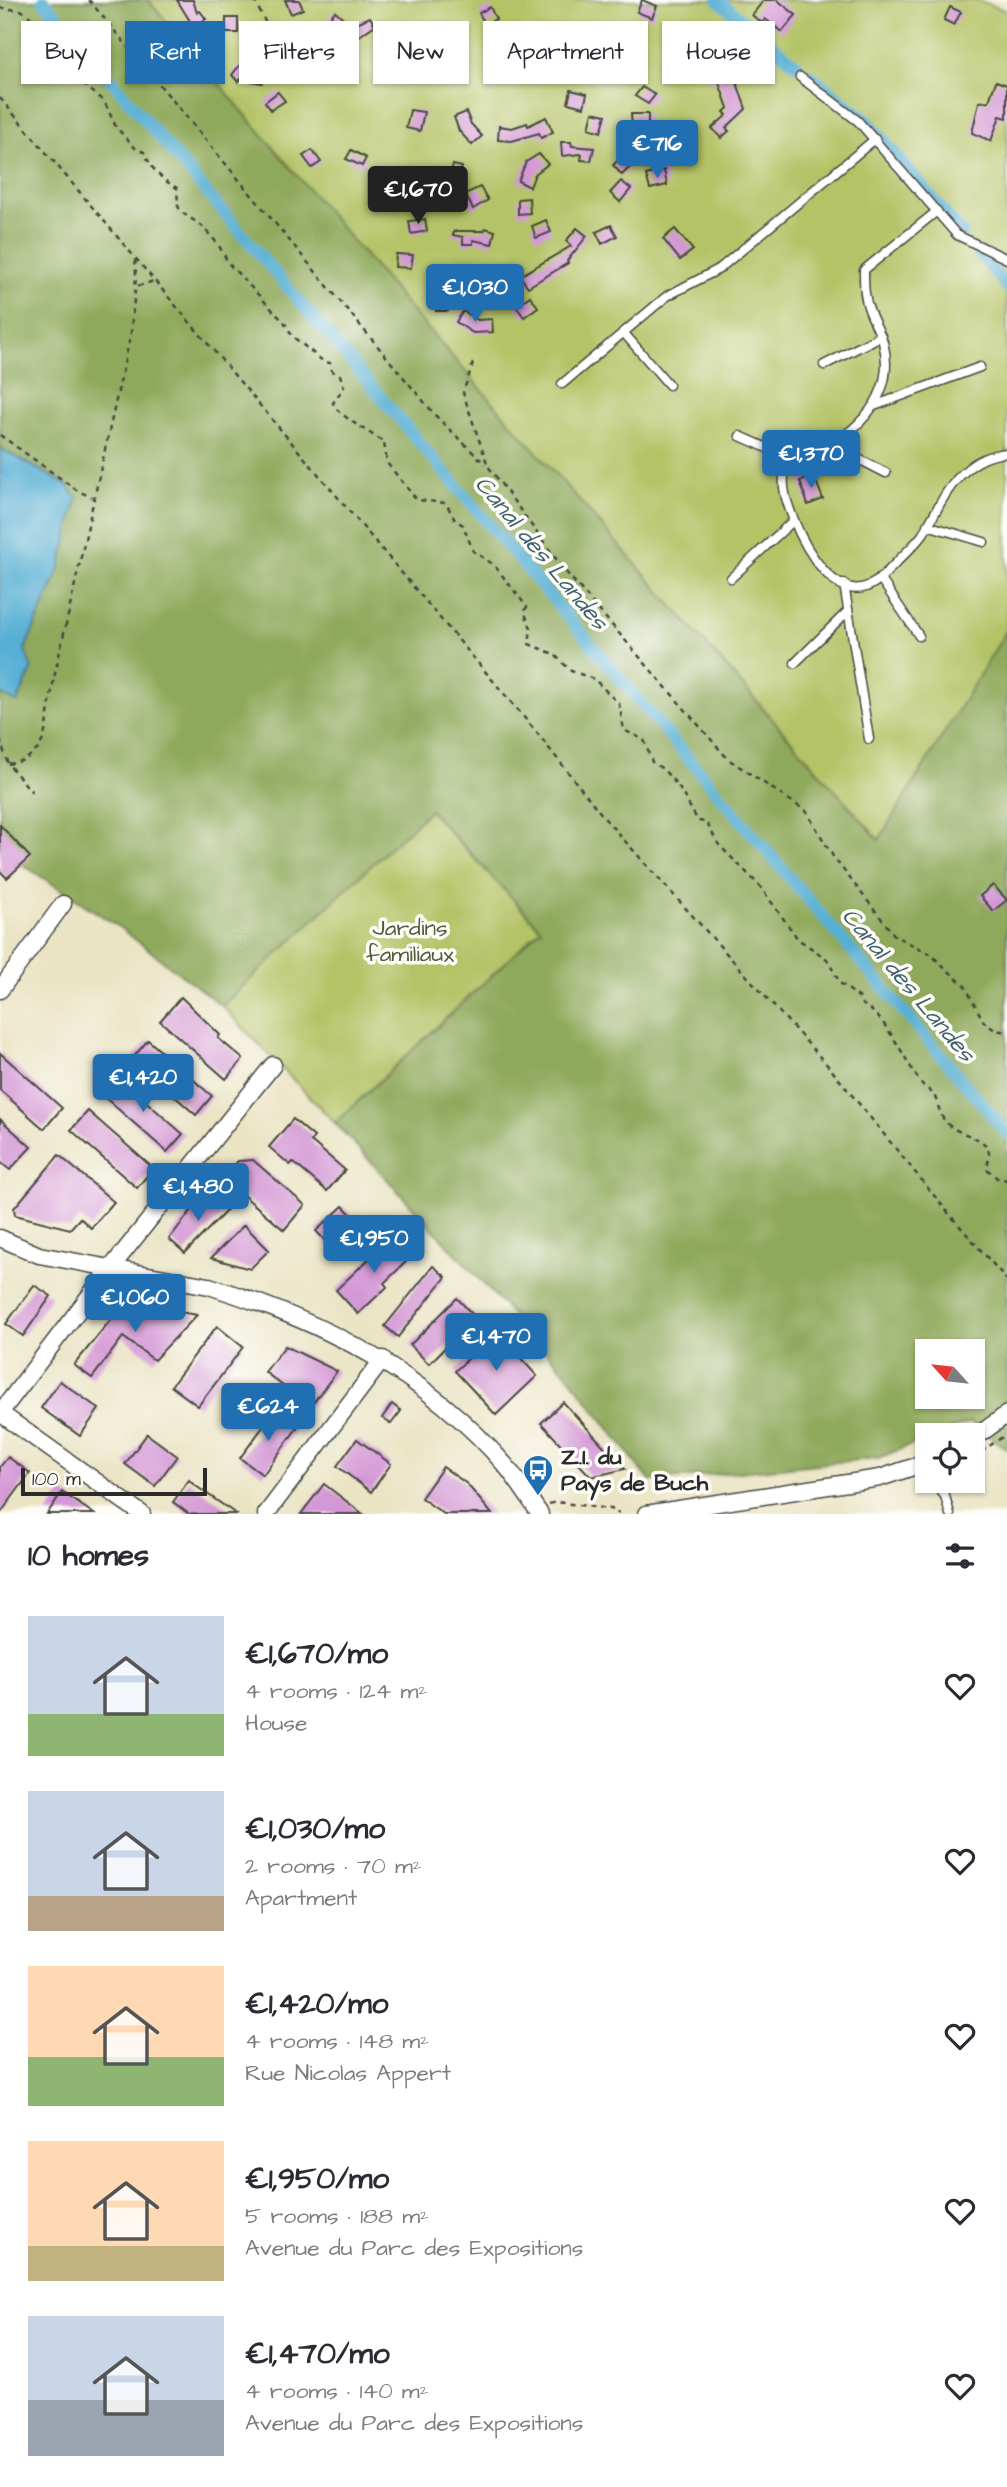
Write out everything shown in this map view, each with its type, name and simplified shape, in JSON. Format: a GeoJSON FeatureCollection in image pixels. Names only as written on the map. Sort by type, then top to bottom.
{"type":"FeatureCollection","features":[{"type":"Feature","properties":{"kind":"street"},"geometry":{"type":"LineString","coordinates":[[0,990],[63,904]]}},
{"type":"Feature","properties":{"kind":"street"},"geometry":{"type":"LineString","coordinates":[[142,1514],[0,1413],[110,1269],[273,1065]]}},
{"type":"Feature","properties":{"kind":"street"},"geometry":{"type":"LineString","coordinates":[[0,1238],[39,1255],[209,1286],[310,1322],[383,1359],[461,1423],[497,1458],[538,1511]]}},
{"type":"Feature","properties":{"kind":"street"},"geometry":{"type":"LineString","coordinates":[[266,1514],[383,1359]]}},
{"type":"Feature","properties":{"kind":"street"},"geometry":{"type":"LineString","coordinates":[[985,1430],[1007,1414]]}},
{"type":"Feature","properties":{"kind":"street"},"geometry":{"type":"LineString","coordinates":[[646,1514],[880,1478],[915,1469]]}},
{"type":"Feature","properties":{"kind":"lane"},"geometry":{"type":"LineString","coordinates":[[800,77],[858,121],[876,139],[957,235],[1007,259]]}},
{"type":"Feature","properties":{"kind":"lane"},"geometry":{"type":"LineString","coordinates":[[562,384],[667,296],[719,269],[876,139]]}},
{"type":"Feature","properties":{"kind":"lane"},"geometry":{"type":"LineString","coordinates":[[740,436],[797,461],[831,445],[868,416],[884,388],[887,363],[881,336],[864,295],[864,270],[937,211]]}},
{"type":"Feature","properties":{"kind":"lane"},"geometry":{"type":"LineString","coordinates":[[623,332],[669,385]]}},
{"type":"Feature","properties":{"kind":"lane"},"geometry":{"type":"LineString","coordinates":[[824,365],[881,336]]}},
{"type":"Feature","properties":{"kind":"lane"},"geometry":{"type":"LineString","coordinates":[[874,406],[980,367]]}},
{"type":"Feature","properties":{"kind":"lane"},"geometry":{"type":"LineString","coordinates":[[831,445],[886,473]]}},
{"type":"Feature","properties":{"kind":"lane"},"geometry":{"type":"LineString","coordinates":[[788,457],[782,487],[794,520],[813,558],[829,575],[849,588],[873,584],[880,578],[922,535],[942,498],[964,472],[995,454],[1007,453]]}},
{"type":"Feature","properties":{"kind":"lane"},"geometry":{"type":"LineString","coordinates":[[731,578],[794,520]]}},
{"type":"Feature","properties":{"kind":"lane"},"geometry":{"type":"LineString","coordinates":[[928,525],[984,542]]}},
{"type":"Feature","properties":{"kind":"lane"},"geometry":{"type":"LineString","coordinates":[[880,578],[919,636]]}},
{"type":"Feature","properties":{"kind":"lane"},"geometry":{"type":"LineString","coordinates":[[844,584],[869,739]]}},
{"type":"Feature","properties":{"kind":"lane"},"geometry":{"type":"LineString","coordinates":[[795,663],[848,611]]}},
{"type":"Feature","properties":{"kind":"lane"},"geometry":{"type":"LineString","coordinates":[[943,1493],[950,1514]]}},
{"type":"Feature","properties":{"kind":"path"},"geometry":{"type":"LineString","coordinates":[[89,0],[419,396],[488,466],[565,571],[728,759],[806,811],[834,858],[895,936],[929,953],[965,986],[984,1022],[995,1030],[1007,1032]]}},
{"type":"Feature","properties":{"kind":"path"},"geometry":{"type":"LineString","coordinates":[[254,0],[265,21]]}},
{"type":"Feature","properties":{"kind":"path"},"geometry":{"type":"LineString","coordinates":[[0,8],[26,13],[57,49],[74,63],[83,84],[104,101],[115,126],[136,149],[144,152],[150,167],[162,180],[177,188],[181,212],[201,225],[218,244],[229,264],[285,323],[292,336],[324,362],[330,363],[332,371],[340,375],[344,387],[334,401],[336,410],[384,442],[387,463],[417,500],[446,503],[455,520],[463,525],[475,553],[494,565],[514,589],[527,607],[524,611],[531,628],[529,644],[554,654],[571,671],[591,676],[615,699],[620,707],[624,730],[643,740],[652,762],[663,769],[678,786],[698,821],[706,822],[719,845],[763,889],[798,939],[827,959],[840,983],[861,999],[862,1004],[873,1009],[905,1053],[920,1081],[933,1094],[948,1125],[955,1132],[972,1135],[987,1145],[990,1156],[986,1168],[997,1178],[1007,1180]]}},
{"type":"Feature","properties":{"kind":"path"},"geometry":{"type":"LineString","coordinates":[[0,98],[516,708],[606,820],[829,1067],[1007,1280]]}},
{"type":"Feature","properties":{"kind":"path"},"geometry":{"type":"LineString","coordinates":[[8,764],[25,760],[38,749],[44,737],[54,678],[131,333],[133,298],[138,286],[135,259]]}},
{"type":"Feature","properties":{"kind":"path"},"geometry":{"type":"LineString","coordinates":[[138,286],[154,281]]}},
{"type":"Feature","properties":{"kind":"path"},"geometry":{"type":"LineString","coordinates":[[473,363],[463,393],[488,466]]}},
{"type":"Feature","properties":{"kind":"path"},"geometry":{"type":"LineString","coordinates":[[0,435],[78,491],[94,498]]}},
{"type":"Feature","properties":{"kind":"path"},"geometry":{"type":"LineString","coordinates":[[0,740],[8,764],[32,792]]}},
{"type":"Feature","properties":{"kind":"path"},"geometry":{"type":"LineString","coordinates":[[985,1449],[1007,1434]]}},
{"type":"Feature","properties":{"kind":"path"},"geometry":{"type":"LineString","coordinates":[[538,1511],[556,1502],[606,1506],[617,1510],[618,1514]]}},
{"type":"Feature","properties":{"kind":"green space"},"geometry":{"type":"Polygon","coordinates":[[[0,0],[148,0],[166,21],[125,21],[125,84],[219,84],[412,311],[879,840],[1007,630],[1007,1449],[985,1433],[985,1423],[915,1423],[915,1444],[878,1458],[650,1481],[566,1373],[335,1123],[541,929],[430,810],[222,1006],[119,927],[0,850],[0,694],[17,702],[25,649],[60,568],[67,485],[0,448],[0,0]]]}},
{"type":"Feature","properties":{"kind":"green space"},"geometry":{"type":"Polygon","coordinates":[[[148,0],[978,0],[1007,11],[1007,630],[879,840],[412,311],[219,84],[225,84],[225,21],[166,21],[148,0]]]}},
{"type":"Feature","properties":{"kind":"green space","name":"Jardins familiaux"},"geometry":{"type":"Polygon","coordinates":[[[429,810],[541,929],[335,1123],[222,1006],[429,810]]]}},
{"type":"Feature","properties":{"kind":"water"},"geometry":{"type":"Polygon","coordinates":[[[0,448],[67,485],[77,498],[60,568],[25,649],[32,670],[17,702],[0,694],[0,448]]]}},
{"type":"Feature","properties":{"kind":"building"},"geometry":{"type":"Polygon","coordinates":[[[177,0],[193,0],[197,13],[200,11],[206,19],[190,21],[177,0]]]}},
{"type":"Feature","properties":{"kind":"building"},"geometry":{"type":"Polygon","coordinates":[[[285,0],[299,0],[303,9],[291,14],[285,0]]]}},
{"type":"Feature","properties":{"kind":"building"},"geometry":{"type":"Polygon","coordinates":[[[642,0],[657,6],[652,18],[637,12],[642,0]]]}},
{"type":"Feature","properties":{"kind":"building"},"geometry":{"type":"Polygon","coordinates":[[[764,0],[777,0],[796,15],[782,32],[775,27],[775,21],[760,21],[752,15],[764,0]]]}},
{"type":"Feature","properties":{"kind":"building"},"geometry":{"type":"Polygon","coordinates":[[[490,7],[496,19],[483,21],[479,13],[490,7]]]}},
{"type":"Feature","properties":{"kind":"building"},"geometry":{"type":"Polygon","coordinates":[[[950,7],[961,12],[954,25],[944,20],[950,7]]]}},
{"type":"Feature","properties":{"kind":"building"},"geometry":{"type":"Polygon","coordinates":[[[335,11],[347,21],[329,21],[335,11]]]}},
{"type":"Feature","properties":{"kind":"building"},"geometry":{"type":"Polygon","coordinates":[[[370,17],[373,26],[359,36],[359,22],[370,17]]]}},
{"type":"Feature","properties":{"kind":"building"},"geometry":{"type":"Polygon","coordinates":[[[226,18],[238,18],[238,33],[226,33],[226,18]]]}},
{"type":"Feature","properties":{"kind":"building"},"geometry":{"type":"Polygon","coordinates":[[[239,66],[238,82],[232,75],[239,66]]]}},
{"type":"Feature","properties":{"kind":"building"},"geometry":{"type":"Polygon","coordinates":[[[996,81],[1007,85],[1007,118],[1000,116],[991,141],[972,133],[979,102],[989,101],[996,81]]]}},
{"type":"Feature","properties":{"kind":"building"},"geometry":{"type":"Polygon","coordinates":[[[719,84],[737,84],[746,109],[726,128],[729,131],[721,138],[712,128],[727,115],[724,112],[728,108],[719,84]]]}},
{"type":"Feature","properties":{"kind":"building"},"geometry":{"type":"Polygon","coordinates":[[[642,87],[655,95],[648,104],[635,96],[642,87]]]}},
{"type":"Feature","properties":{"kind":"building"},"geometry":{"type":"Polygon","coordinates":[[[571,90],[587,94],[584,107],[568,103],[571,90]]]}},
{"type":"Feature","properties":{"kind":"building"},"geometry":{"type":"Polygon","coordinates":[[[278,92],[285,101],[271,110],[265,102],[278,92]]]}},
{"type":"Feature","properties":{"kind":"building"},"geometry":{"type":"Polygon","coordinates":[[[410,110],[424,112],[420,131],[406,128],[410,110]]]}},
{"type":"Feature","properties":{"kind":"building"},"geometry":{"type":"Polygon","coordinates":[[[466,112],[471,124],[482,136],[472,145],[459,131],[454,117],[466,112]]]}},
{"type":"Feature","properties":{"kind":"building"},"geometry":{"type":"Polygon","coordinates":[[[593,112],[606,115],[601,132],[589,128],[593,112]]]}},
{"type":"Feature","properties":{"kind":"building"},"geometry":{"type":"Polygon","coordinates":[[[631,114],[648,114],[648,126],[632,126],[631,114]]]}},
{"type":"Feature","properties":{"kind":"building"},"geometry":{"type":"Polygon","coordinates":[[[546,117],[553,132],[541,138],[539,133],[512,141],[498,140],[499,126],[512,128],[527,123],[528,126],[546,117]]]}},
{"type":"Feature","properties":{"kind":"building"},"geometry":{"type":"Polygon","coordinates":[[[561,142],[594,148],[591,161],[581,160],[582,154],[562,156],[561,142]]]}},
{"type":"Feature","properties":{"kind":"building"},"geometry":{"type":"Polygon","coordinates":[[[312,150],[321,162],[312,168],[303,156],[312,150]]]}},
{"type":"Feature","properties":{"kind":"building"},"geometry":{"type":"Polygon","coordinates":[[[351,150],[366,158],[362,166],[346,159],[351,150]]]}},
{"type":"Feature","properties":{"kind":"building"},"geometry":{"type":"Polygon","coordinates":[[[539,154],[548,164],[535,174],[530,187],[518,181],[526,162],[539,154]]]}},
{"type":"Feature","properties":{"kind":"building"},"geometry":{"type":"Polygon","coordinates":[[[625,154],[634,163],[622,175],[613,165],[625,154]]]}},
{"type":"Feature","properties":{"kind":"building"},"geometry":{"type":"Polygon","coordinates":[[[453,165],[462,167],[458,183],[438,201],[426,187],[433,181],[446,190],[453,165]]]}},
{"type":"Feature","properties":{"kind":"building"},"geometry":{"type":"Polygon","coordinates":[[[664,170],[667,185],[650,189],[646,175],[664,170]]]}},
{"type":"Feature","properties":{"kind":"building"},"geometry":{"type":"Polygon","coordinates":[[[621,181],[631,189],[620,202],[610,193],[621,181]]]}},
{"type":"Feature","properties":{"kind":"building"},"geometry":{"type":"Polygon","coordinates":[[[480,187],[488,200],[473,209],[465,194],[480,187]]]}},
{"type":"Feature","properties":{"kind":"building"},"geometry":{"type":"Polygon","coordinates":[[[529,198],[530,213],[518,214],[518,199],[529,198]]]}},
{"type":"Feature","properties":{"kind":"building"},"geometry":{"type":"Polygon","coordinates":[[[425,219],[427,231],[411,234],[409,221],[425,219]]]}},
{"type":"Feature","properties":{"kind":"building"},"geometry":{"type":"Polygon","coordinates":[[[546,220],[551,232],[536,238],[532,226],[546,220]]]}},
{"type":"Feature","properties":{"kind":"building"},"geometry":{"type":"Polygon","coordinates":[[[611,225],[617,236],[602,244],[596,232],[611,225]]]}},
{"type":"Feature","properties":{"kind":"building"},"geometry":{"type":"Polygon","coordinates":[[[485,228],[495,231],[492,244],[473,240],[473,244],[463,244],[463,237],[453,235],[454,231],[484,231],[485,228]]]}},
{"type":"Feature","properties":{"kind":"building"},"geometry":{"type":"Polygon","coordinates":[[[577,228],[587,236],[568,263],[528,287],[520,276],[571,246],[566,241],[577,228]]]}},
{"type":"Feature","properties":{"kind":"building"},"geometry":{"type":"Polygon","coordinates":[[[675,229],[693,250],[680,260],[663,239],[675,229]]]}},
{"type":"Feature","properties":{"kind":"building"},"geometry":{"type":"Polygon","coordinates":[[[396,254],[413,255],[411,268],[395,267],[396,254]]]}},
{"type":"Feature","properties":{"kind":"building"},"geometry":{"type":"Polygon","coordinates":[[[530,296],[538,307],[524,317],[516,306],[530,296]]]}},
{"type":"Feature","properties":{"kind":"building"},"geometry":{"type":"Polygon","coordinates":[[[437,298],[449,298],[448,311],[436,311],[437,298]]]}},
{"type":"Feature","properties":{"kind":"building"},"geometry":{"type":"Polygon","coordinates":[[[463,311],[478,320],[492,319],[493,332],[473,333],[456,322],[463,311]]]}},
{"type":"Feature","properties":{"kind":"building"},"geometry":{"type":"Polygon","coordinates":[[[814,476],[823,499],[808,505],[800,481],[814,476]]]}},
{"type":"Feature","properties":{"kind":"building"},"geometry":{"type":"Polygon","coordinates":[[[0,825],[30,857],[7,878],[0,871],[0,825]]]}},
{"type":"Feature","properties":{"kind":"building"},"geometry":{"type":"Polygon","coordinates":[[[993,885],[1007,900],[993,911],[980,896],[993,885]]]}},
{"type":"Feature","properties":{"kind":"building"},"geometry":{"type":"Polygon","coordinates":[[[181,997],[220,1035],[218,1038],[243,1059],[226,1079],[160,1021],[181,997]]]}},
{"type":"Feature","properties":{"kind":"building"},"geometry":{"type":"Polygon","coordinates":[[[148,1040],[212,1096],[196,1115],[132,1059],[148,1040]]]}},
{"type":"Feature","properties":{"kind":"building"},"geometry":{"type":"Polygon","coordinates":[[[0,1053],[62,1108],[44,1129],[0,1090],[0,1053]]]}},
{"type":"Feature","properties":{"kind":"building"},"geometry":{"type":"Polygon","coordinates":[[[118,1077],[183,1134],[167,1152],[102,1095],[118,1077]]]}},
{"type":"Feature","properties":{"kind":"building"},"geometry":{"type":"Polygon","coordinates":[[[88,1111],[153,1168],[137,1188],[71,1130],[88,1111]]]}},
{"type":"Feature","properties":{"kind":"building"},"geometry":{"type":"Polygon","coordinates":[[[0,1119],[31,1147],[10,1170],[0,1162],[0,1119]]]}},
{"type":"Feature","properties":{"kind":"building"},"geometry":{"type":"Polygon","coordinates":[[[293,1119],[314,1137],[311,1141],[345,1170],[327,1191],[293,1162],[290,1165],[269,1147],[293,1119]]]}},
{"type":"Feature","properties":{"kind":"building"},"geometry":{"type":"Polygon","coordinates":[[[59,1155],[114,1202],[91,1228],[80,1218],[70,1229],[15,1215],[14,1208],[59,1155]]]}},
{"type":"Feature","properties":{"kind":"building"},"geometry":{"type":"Polygon","coordinates":[[[253,1160],[305,1205],[284,1230],[223,1178],[238,1161],[253,1160]]]}},
{"type":"Feature","properties":{"kind":"building"},"geometry":{"type":"Polygon","coordinates":[[[206,1192],[227,1210],[185,1253],[169,1239],[206,1192]]]}},
{"type":"Feature","properties":{"kind":"building"},"geometry":{"type":"Polygon","coordinates":[[[343,1206],[363,1227],[336,1252],[316,1231],[343,1206]]]}},
{"type":"Feature","properties":{"kind":"building"},"geometry":{"type":"Polygon","coordinates":[[[244,1225],[269,1250],[250,1269],[211,1258],[244,1225]]]}},
{"type":"Feature","properties":{"kind":"building"},"geometry":{"type":"Polygon","coordinates":[[[393,1236],[412,1256],[384,1283],[387,1287],[358,1314],[336,1290],[393,1236]]]}},
{"type":"Feature","properties":{"kind":"building"},"geometry":{"type":"Polygon","coordinates":[[[433,1266],[446,1277],[398,1337],[385,1326],[433,1266]]]}},
{"type":"Feature","properties":{"kind":"building"},"geometry":{"type":"Polygon","coordinates":[[[34,1285],[51,1296],[23,1336],[6,1324],[34,1285]]]}},
{"type":"Feature","properties":{"kind":"building"},"geometry":{"type":"Polygon","coordinates":[[[457,1298],[475,1317],[429,1364],[410,1345],[457,1298]]]}},
{"type":"Feature","properties":{"kind":"building"},"geometry":{"type":"Polygon","coordinates":[[[135,1304],[197,1315],[154,1360],[123,1337],[92,1378],[74,1365],[120,1308],[135,1304]]]}},
{"type":"Feature","properties":{"kind":"building"},"geometry":{"type":"Polygon","coordinates":[[[217,1326],[243,1347],[198,1406],[171,1386],[217,1326]]]}},
{"type":"Feature","properties":{"kind":"building"},"geometry":{"type":"Polygon","coordinates":[[[497,1332],[537,1376],[496,1415],[455,1371],[497,1332]]]}},
{"type":"Feature","properties":{"kind":"building"},"geometry":{"type":"Polygon","coordinates":[[[285,1346],[337,1371],[310,1407],[265,1372],[285,1346]]]}},
{"type":"Feature","properties":{"kind":"building"},"geometry":{"type":"Polygon","coordinates":[[[60,1381],[99,1409],[80,1436],[41,1408],[60,1381]]]}},
{"type":"Feature","properties":{"kind":"building"},"geometry":{"type":"Polygon","coordinates":[[[563,1402],[625,1469],[591,1477],[541,1423],[563,1402]]]}},
{"type":"Feature","properties":{"kind":"building"},"geometry":{"type":"Polygon","coordinates":[[[392,1404],[401,1411],[391,1424],[382,1418],[392,1404]]]}},
{"type":"Feature","properties":{"kind":"building"},"geometry":{"type":"Polygon","coordinates":[[[274,1412],[297,1428],[263,1475],[240,1458],[274,1412]]]}},
{"type":"Feature","properties":{"kind":"building"},"geometry":{"type":"Polygon","coordinates":[[[147,1434],[177,1456],[155,1486],[125,1464],[147,1434]]]}},
{"type":"Feature","properties":{"kind":"building"},"geometry":{"type":"Polygon","coordinates":[[[357,1439],[391,1464],[371,1492],[337,1466],[357,1439]]]}},
{"type":"Feature","properties":{"kind":"building"},"geometry":{"type":"Polygon","coordinates":[[[8,1457],[30,1473],[0,1514],[0,1467],[8,1457]]]}},
{"type":"Feature","properties":{"kind":"building"},"geometry":{"type":"Polygon","coordinates":[[[443,1467],[467,1484],[492,1514],[444,1514],[421,1498],[443,1467]]]}},
{"type":"Feature","properties":{"kind":"building"},"geometry":{"type":"Polygon","coordinates":[[[189,1480],[236,1514],[189,1514],[173,1502],[189,1480]]]}},
{"type":"Feature","properties":{"kind":"building"},"geometry":{"type":"Polygon","coordinates":[[[324,1484],[363,1514],[301,1514],[324,1484]]]}},
{"type":"Feature","properties":{"kind":"building"},"geometry":{"type":"Polygon","coordinates":[[[62,1492],[94,1514],[47,1514],[62,1492]]]}},
{"type":"Feature","properties":{"kind":"waterway","name":"Canal des Landes"},"geometry":{"type":"LineString","coordinates":[[43,0],[1007,1133]]}},
{"type":"Feature","properties":{"kind":"waterway"},"geometry":{"type":"LineString","coordinates":[[718,0],[798,66]]}},
{"type":"Feature","properties":{"kind":"waterway"},"geometry":{"type":"LineString","coordinates":[[809,74],[867,120],[962,233]]}},
{"type":"Feature","properties":{"kind":"waterway"},"geometry":{"type":"LineString","coordinates":[[978,252],[1007,287]]}},
{"type":"Feature","properties":{"kind":"place","name":"Z.I. du Pays de Buch"},"geometry":{"type":"Point","coordinates":[538,1497]}}]}
